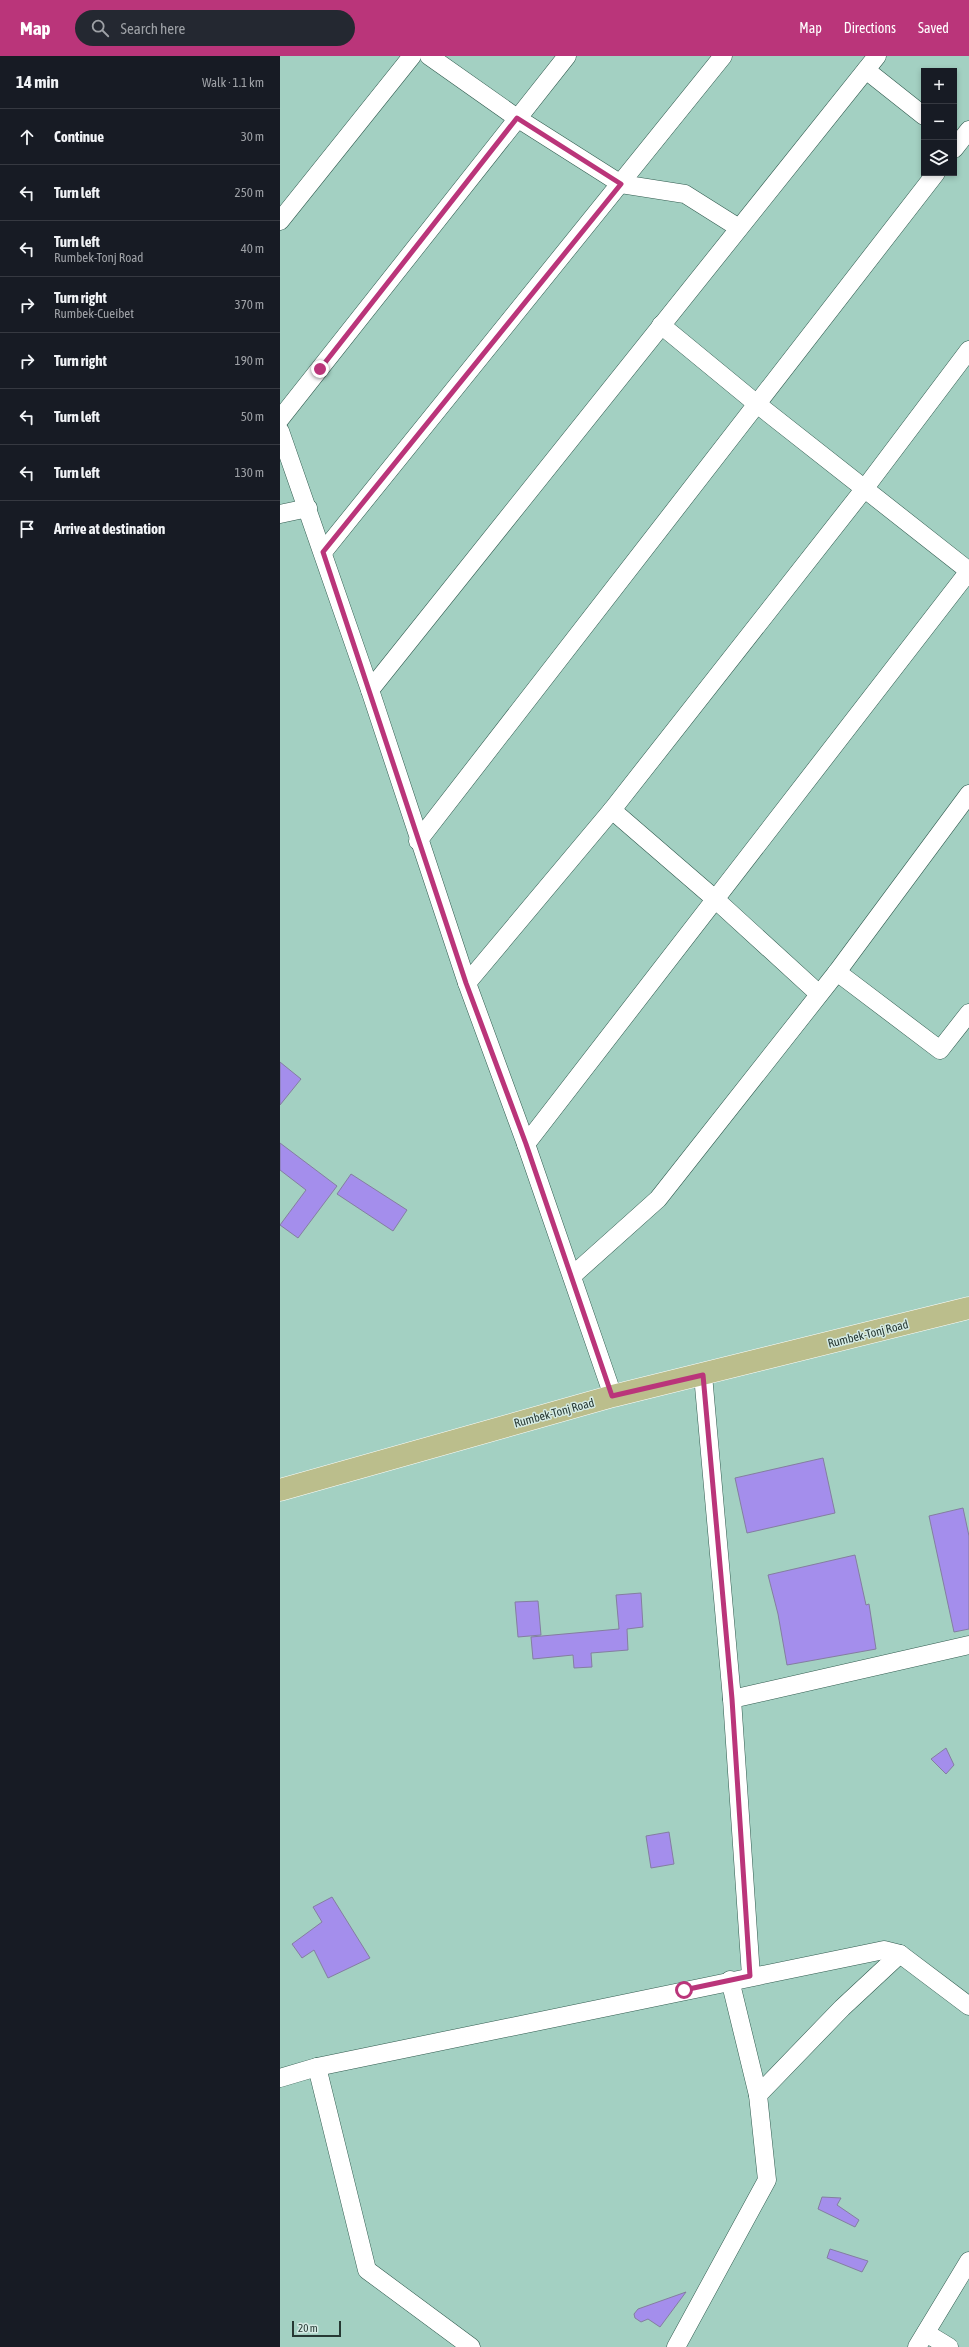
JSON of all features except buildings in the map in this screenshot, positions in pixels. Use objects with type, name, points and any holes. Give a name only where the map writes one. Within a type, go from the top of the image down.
[{"type":"main road","name":"Rumbek-Tonj Road","points":[[280,1490],[612,1396],[703,1375],[969,1308]]},
{"type":"street","points":[[280,221],[412,56]]},
{"type":"street","points":[[429,56],[517,118],[621,184],[685,194],[739,228]]},
{"type":"street","points":[[280,419],[567,56]]},
{"type":"street","points":[[323,552],[723,56]]},
{"type":"street","points":[[370,690],[871,63],[921,113]]},
{"type":"street","points":[[418,841],[934,176]]},
{"type":"street","points":[[526,1144],[969,571],[756,404],[662,326]]},
{"type":"street","points":[[466,983],[612,810],[865,488],[969,350]]},
{"type":"street","points":[[280,431],[370,690],[418,841],[466,983],[526,1144],[612,1396]]},
{"type":"street","points":[[280,514],[308,508]]},
{"type":"street","points":[[572,1276],[658,1199],[837,972],[969,794]]},
{"type":"street","points":[[612,810],[715,899],[819,994]]},
{"type":"street","points":[[837,972],[940,1050],[969,1013]]},
{"type":"street","points":[[703,1375],[732,1699],[750,1976]]},
{"type":"street","points":[[732,1699],[969,1645]]},
{"type":"street","points":[[280,2078],[317,2067],[730,1980],[884,1950],[900,1954],[969,2006]]},
{"type":"street","points":[[758,2095],[842,2008],[900,1954]]},
{"type":"street","points":[[676,2347],[767,2180],[758,2095],[730,1980]]},
{"type":"street","points":[[317,2067],[368,2270],[471,2347]]},
{"type":"street","points":[[949,2347],[921,2340],[969,2261]]},
{"type":"route","points":[[320,369],[517,118],[621,184],[323,552],[466,983],[526,1144],[612,1396],[703,1375],[732,1699],[750,1976],[684,1990]]}]
